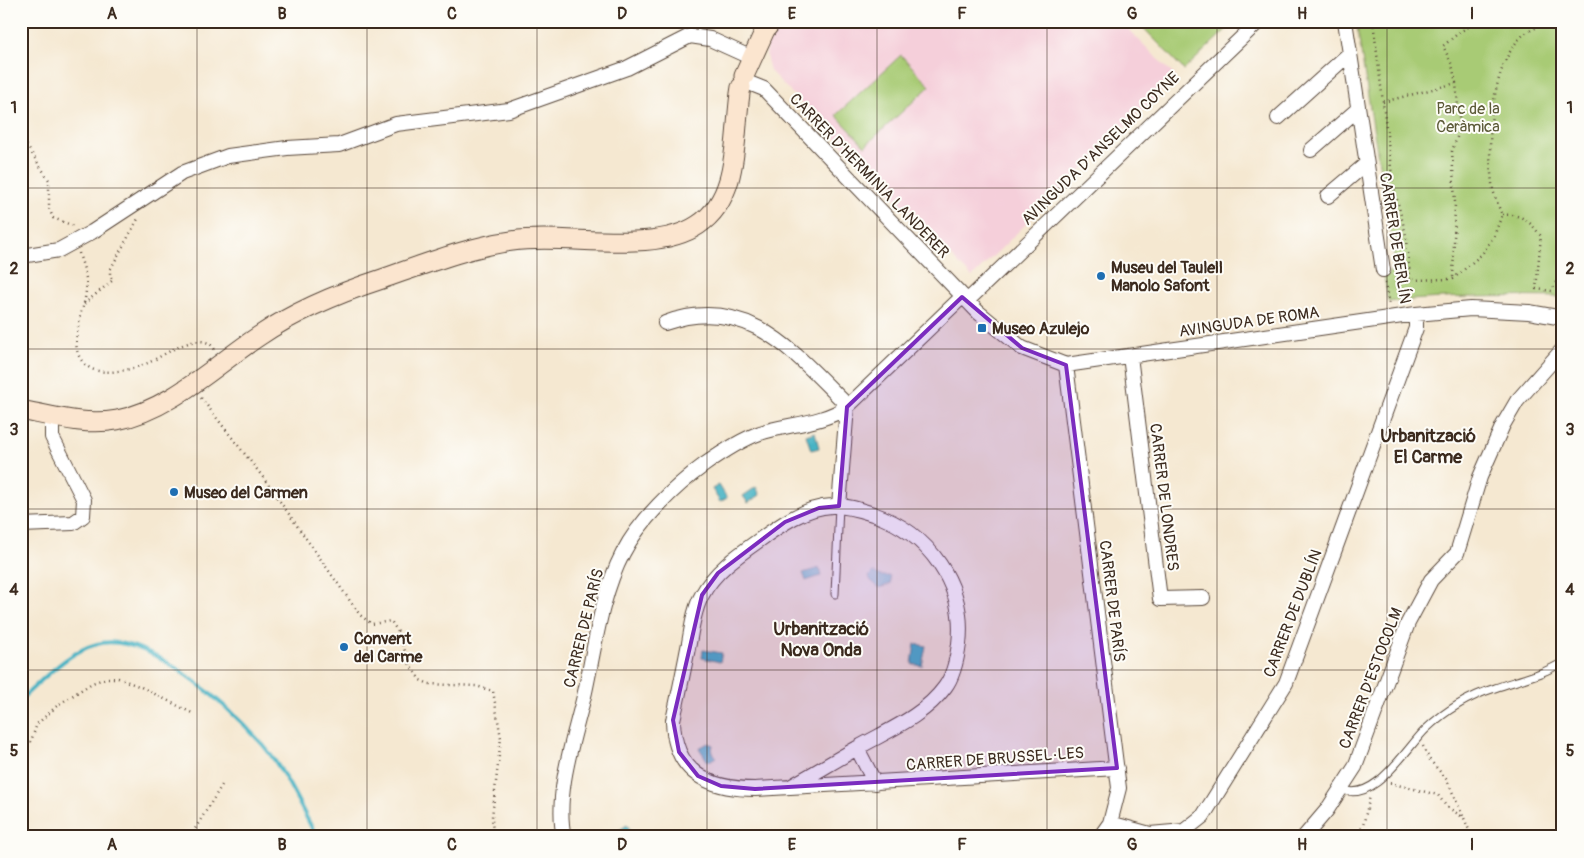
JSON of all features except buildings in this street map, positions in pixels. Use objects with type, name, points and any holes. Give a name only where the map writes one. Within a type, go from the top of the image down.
[{"type":"main road","points":[[21,410],[98,422],[117,420],[146,411],[191,384],[260,335],[329,297],[477,247],[514,240],[550,238],[630,241],[683,233],[698,225],[710,215],[721,199],[729,178],[745,82],[752,58],[772,21]]},
{"type":"street","name":"AVINGUDA D'ANSELMO COYNE","points":[[847,407],[1258,21]]},
{"type":"street","name":"CARRER DE BERLÍN","points":[[1345,21],[1383,270]]},
{"type":"street","points":[[21,256],[59,250],[92,232],[182,173],[228,156],[287,148],[339,145],[396,124],[509,110],[627,68],[690,36],[710,39],[752,58]]},
{"type":"street","points":[[1278,118],[1349,54]]},
{"type":"street","name":"CARRER D'HERMINIA LANDERER","points":[[745,82],[764,89],[964,299]]},
{"type":"street","points":[[1311,150],[1358,109]]},
{"type":"street","name":"CARRER DE BERLÍN","points":[[1328,196],[1366,164]]},
{"type":"street","name":"AVINGUDA DE ROMA","points":[[964,299],[1022,348],[1066,365],[1416,314],[1471,309],[1529,312],[1563,318]]},
{"type":"street","name":"CARRER DE DUBLÍN","points":[[1110,823],[1150,834],[1184,830],[1203,816],[1286,683],[1416,328],[1416,314]]},
{"type":"street","points":[[665,323],[686,318],[712,316],[735,319],[756,326],[789,347],[847,407],[839,506]]},
{"type":"street","name":"CARRER D'ESTOCOLM","points":[[1304,837],[1327,810],[1360,755],[1401,640],[1414,610],[1435,574],[1457,553],[1480,477],[1503,424],[1517,401],[1563,349]]},
{"type":"street","name":"CARRER DE LONDRES","points":[[1130,356],[1160,599],[1203,598]]},
{"type":"street","name":"CARRER DE PARÍS","points":[[1066,365],[1119,788],[1110,823],[1100,837]]},
{"type":"street","name":"CARRER DE PARÍS","points":[[564,837],[562,814],[565,780],[596,638],[614,572],[631,539],[647,519],[682,483],[724,452],[760,433],[830,416],[847,407]]},
{"type":"street","points":[[21,525],[73,523],[83,516],[84,500],[52,437],[52,416]]},
{"type":"street","name":"CARRER DE BRUSSEL·LES","points":[[790,787],[910,719],[942,690],[956,663],[960,624],[952,586],[938,562],[926,546],[913,535],[880,517],[839,506],[811,510],[785,522],[718,573],[708,585],[700,600],[693,623],[673,720],[679,752],[689,768],[703,779],[721,786],[737,789],[790,787],[876,783],[1117,768]]},
{"type":"street","points":[[857,748],[876,783]]},
{"type":"lane","points":[[835,594],[839,506]]},
{"type":"lane","points":[[1341,789],[1353,793],[1369,787],[1383,777],[1404,756],[1425,730],[1442,716],[1475,696],[1550,670],[1563,662]]},
{"type":"path","points":[[1373,21],[1393,184],[1407,239],[1410,280],[1453,279],[1482,254],[1494,236],[1502,216],[1492,184],[1490,136],[1498,84],[1507,58],[1523,36],[1549,21]]},
{"type":"path","points":[[1473,21],[1478,22]]},
{"type":"path","points":[[1453,279],[1455,202],[1452,151],[1460,129],[1456,84],[1452,65],[1443,46],[1461,31],[1478,22]]},
{"type":"path","points":[[1383,102],[1456,84]]},
{"type":"path","points":[[1563,118],[1563,131]]},
{"type":"path","points":[[21,137],[49,180],[49,208],[53,218],[92,232]]},
{"type":"path","points":[[83,305],[113,280],[110,276],[110,270],[138,221],[138,202]]},
{"type":"path","points":[[1502,216],[1510,215],[1527,219],[1542,236],[1536,290],[1552,291],[1563,266]]},
{"type":"path","points":[[75,241],[87,282],[76,340],[77,352],[87,366],[95,370],[105,371],[137,366],[150,362],[177,346],[203,341],[213,346],[222,362]]},
{"type":"path","name":"CARRER DE BERLÍN","points":[[1383,270],[1390,318]]},
{"type":"path","points":[[191,384],[262,476],[360,615],[372,624],[391,621],[398,632],[410,665],[420,680],[429,684],[476,686],[493,691],[501,738],[492,817],[493,837]]},
{"type":"path","points":[[21,754],[31,741],[37,724],[58,705],[92,683],[106,678],[118,678],[164,697],[194,714]]},
{"type":"path","points":[[1425,730],[1423,749],[1447,780],[1472,837]]},
{"type":"path","points":[[1383,777],[1395,785],[1411,786],[1419,791],[1438,795],[1446,806],[1464,818]]},
{"type":"path","points":[[190,837],[222,785]]},
{"type":"path","points":[[1356,837],[1363,826],[1370,802],[1369,787]]},
{"type":"highlighted area","points":[[962,297],[1022,348],[1066,365],[1117,768],[755,789],[721,786],[698,776],[679,752],[673,720],[702,595],[718,573],[756,543],[785,522],[819,508],[839,506],[847,407]]},
{"type":"shaded area","points":[[788,21],[1120,21],[1176,77],[972,277],[770,71],[766,47],[771,37]]},
{"type":"green space","points":[[1137,21],[1235,21],[1184,70]]},
{"type":"green space","name":"Parc de la Ceràmica","points":[[1356,21],[1563,21],[1563,297],[1475,297],[1388,302],[1384,275],[1396,269]]},
{"type":"green space","points":[[901,55],[930,86],[865,146],[836,115]]},
{"type":"water","points":[[815,432],[819,448],[811,450],[806,435]]},
{"type":"water","points":[[719,485],[727,498],[720,502],[712,489]]},
{"type":"water","points":[[756,487],[760,495],[748,503],[743,496]]},
{"type":"water","points":[[819,568],[821,576],[806,581],[803,573]]},
{"type":"water","points":[[873,572],[881,576],[890,576],[891,584],[879,588],[870,580],[869,576]]},
{"type":"water","points":[[915,644],[926,646],[922,666],[912,664]]},
{"type":"water","points":[[703,650],[722,653],[720,662],[702,658]]},
{"type":"water","points":[[708,743],[713,745],[712,750],[716,757],[708,762],[699,748]]},
{"type":"water","points":[[627,825],[631,831],[623,837],[618,837],[615,833]]},
{"type":"waterway","points":[[21,699],[56,667],[86,648],[97,644],[118,643],[140,649],[188,676],[231,712],[249,730],[278,766],[317,837]]},
{"type":"place","name":"Museu del Taulell Manolo Safont","points":[[1101,276]]},
{"type":"place","name":"Museo Azulejo","points":[[982,328]]},
{"type":"place","name":"Museo del Carmen","points":[[174,492]]},
{"type":"place","name":"Convent del Carme","points":[[344,647]]},
{"type":"district","name":"Urbanització El Carme","points":[[1428,446]]},
{"type":"district","name":"Urbanització Nova Onda","points":[[821,639]]}]
